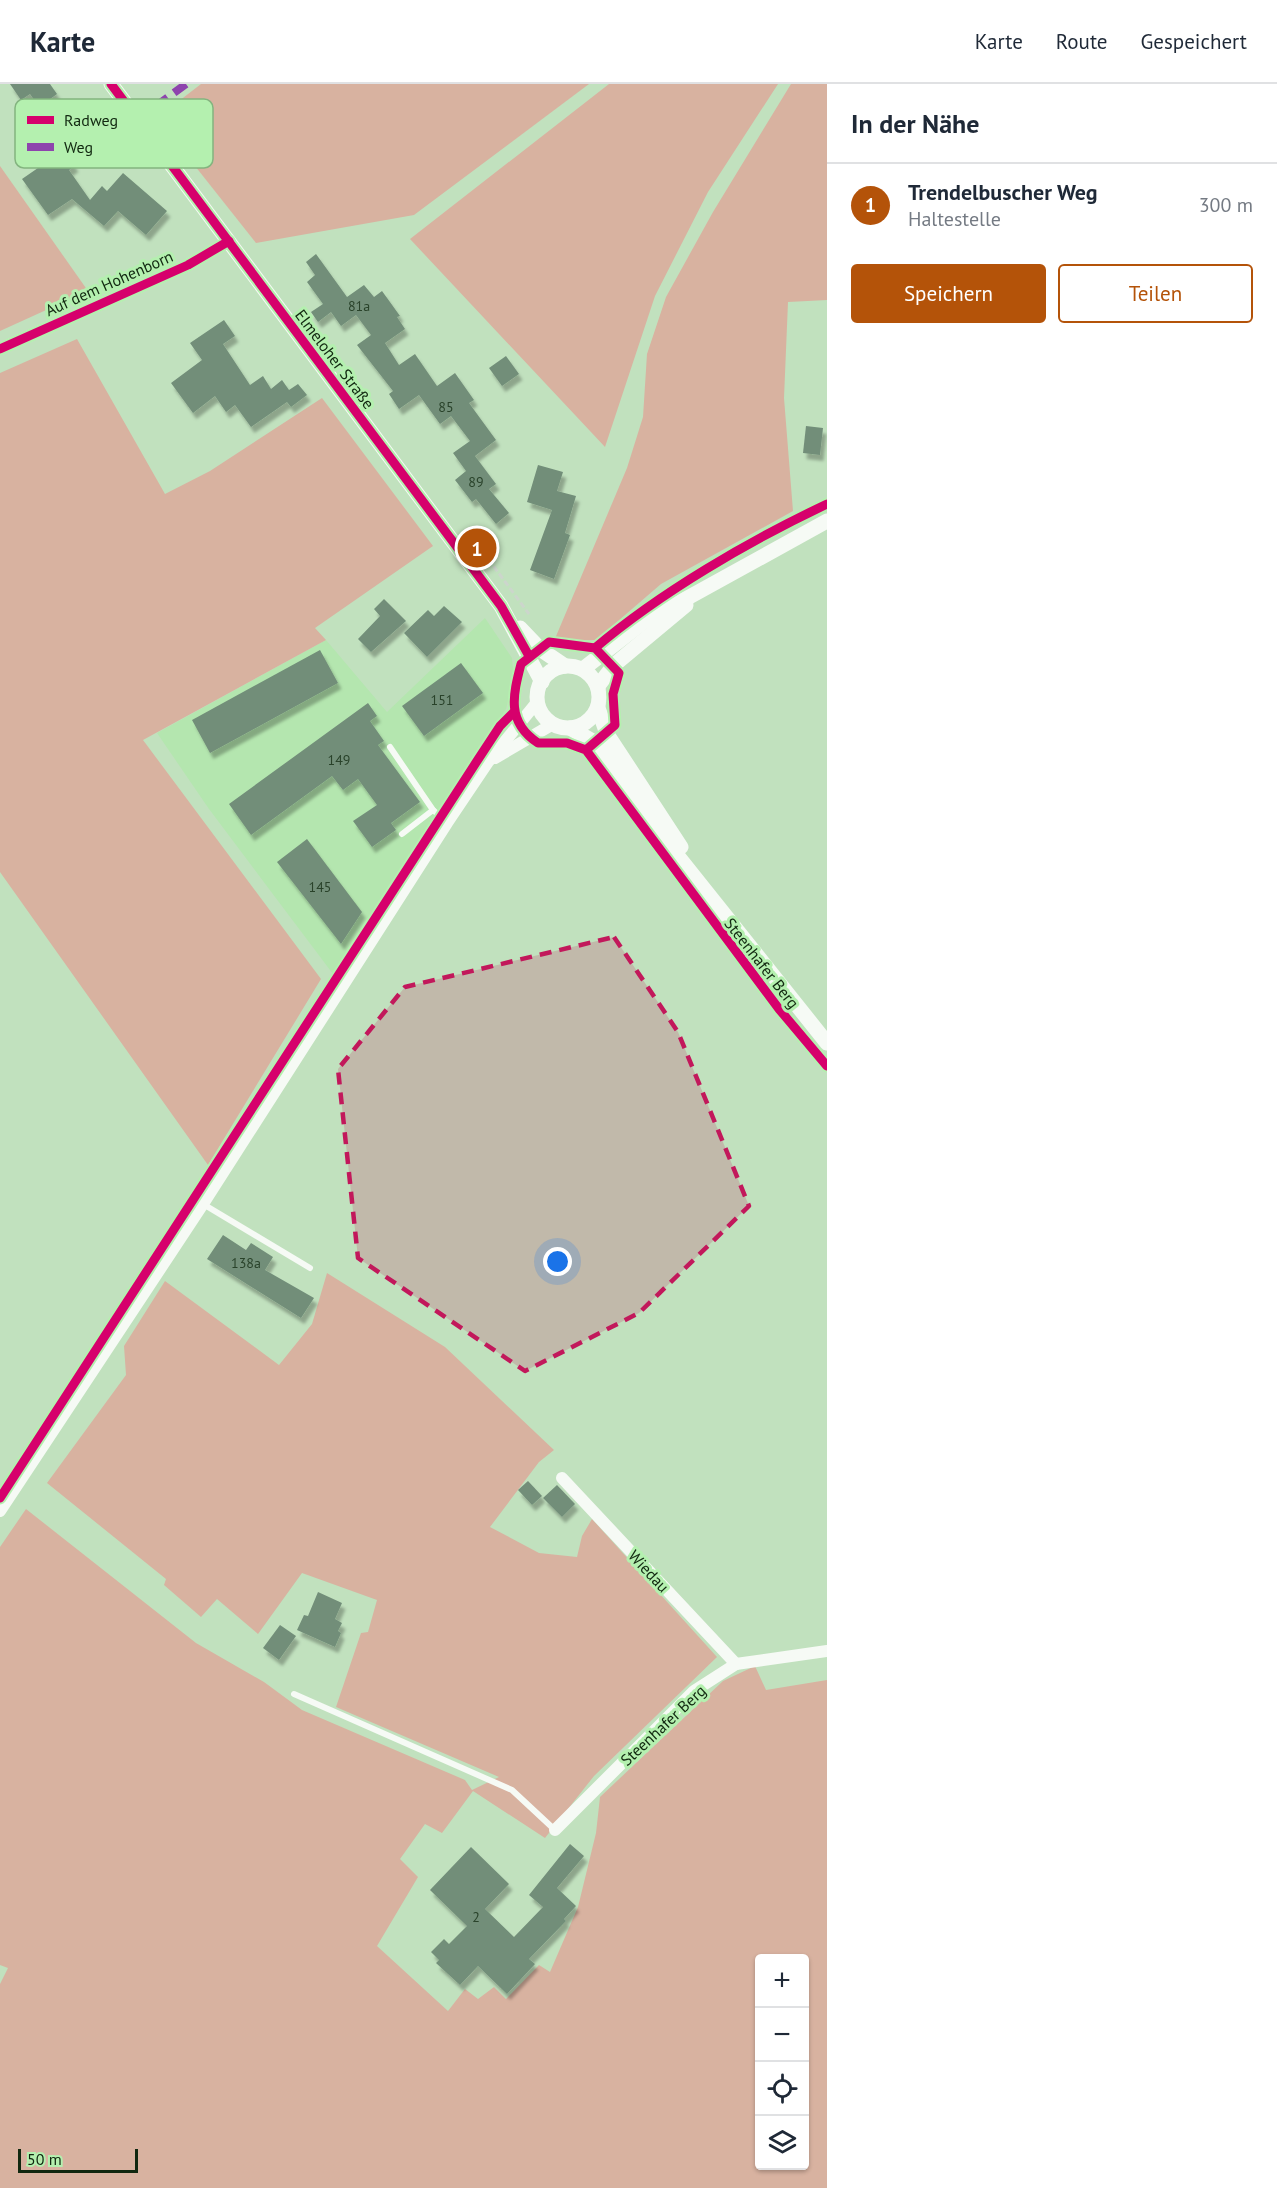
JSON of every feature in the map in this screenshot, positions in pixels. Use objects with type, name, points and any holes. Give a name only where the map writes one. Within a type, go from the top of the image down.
[{"type":"street","name":"Elmeloher Straße","points":[[111,84],[122,99]]},
{"type":"street","name":"Elmeloher Straße","points":[[174,168],[504,610],[540,649],[565,666]]},
{"type":"street","name":"Auf dem Hohenborn","points":[[0,349],[188,265],[229,241]]},
{"type":"street","points":[[583,669],[642,623],[827,521]]},
{"type":"street","points":[[598,686],[614,665],[699,593]]},
{"type":"street","name":"Elmeloher Straße","points":[[504,610],[542,682]]},
{"type":"street","points":[[565,666],[583,669],[598,686],[600,697],[597,708],[590,719],[570,728],[553,724],[544,716],[537,691],[542,682],[555,669],[565,666]]},
{"type":"street","points":[[0,1511],[203,1204],[447,823],[489,762],[538,701]]},
{"type":"street","name":"Steenhafer Berg","points":[[597,708],[607,734],[664,819],[700,881]]},
{"type":"street","points":[[489,762],[553,724]]},
{"type":"street","name":"Steenhafer Berg","points":[[570,728],[596,743],[653,825],[827,1043]]},
{"type":"street","name":"Wiedau","points":[[562,1478],[736,1664]]},
{"type":"street","name":"Steenhafer Berg","points":[[555,1830],[694,1691],[736,1664],[827,1651]]},
{"type":"lane","points":[[390,747],[433,810],[447,823]]},
{"type":"lane","points":[[402,834],[433,810]]},
{"type":"lane","points":[[203,1204],[310,1268]]},
{"type":"lane","points":[[294,1694],[512,1790],[555,1830]]},
{"type":"path","points":[[483,552],[529,615]]},
{"type":"highlighted area","points":[[614,937],[678,1032],[749,1206],[639,1313],[525,1371],[358,1258],[338,1069],[405,987]]},
{"type":"shaded area","points":[[201,84],[589,84],[414,215],[256,243],[197,168],[213,168],[213,99],[182,99]]},
{"type":"shaded area","points":[[609,84],[778,84],[708,192],[655,296],[605,447],[410,239]]},
{"type":"shaded area","points":[[791,84],[827,84],[827,300],[788,302],[784,398],[793,511],[661,584],[596,640],[554,641],[627,468],[643,417],[647,354],[666,297],[713,212]]},
{"type":"shaded area","points":[[0,166],[88,291],[0,331]]},
{"type":"shaded area","points":[[77,339],[165,494],[210,471],[322,398],[433,546],[315,628],[326,640],[143,740],[321,979],[208,1165],[0,872],[0,373]]},
{"type":"shaded area","points":[[485,618],[512,658],[514,678],[506,709],[333,974],[209,809],[157,733],[326,640],[387,712]]},
{"type":"shaded area","points":[[327,1273],[445,1347],[554,1450],[539,1462],[490,1527],[539,1553],[577,1557],[582,1536],[592,1519],[717,1657],[594,1776],[545,1838],[473,1791],[442,1833],[425,1824],[400,1859],[418,1877],[377,1946],[448,2011],[465,1989],[478,1999],[494,1987],[506,1999],[539,1965],[550,1972],[578,1907],[596,1833],[600,1797],[723,1681],[755,1666],[766,1690],[827,1680],[827,2188],[0,2188],[0,1984],[8,1968],[0,1965],[0,1547],[26,1509],[196,1643],[264,1682],[302,1710],[465,1780],[472,1790],[499,1777],[336,1707],[361,1633],[368,1632],[377,1600],[302,1573],[258,1634],[217,1599],[201,1617],[164,1585],[166,1579],[47,1483],[126,1375],[124,1346],[165,1281],[279,1365],[312,1324]]},
{"type":"building","points":[[10,84],[50,84],[57,94],[50,99],[33,99],[30,94],[20,99]]},
{"type":"building","points":[[38,168],[72,168],[69,170],[90,200],[102,186],[107,191],[123,173],[167,211],[146,235],[118,211],[104,226],[72,199],[48,215],[22,179]]},
{"type":"building","points":[[316,254],[347,297],[364,285],[374,297],[382,291],[400,316],[397,317],[405,329],[385,343],[399,365],[415,354],[437,386],[455,373],[474,400],[469,403],[496,440],[475,456],[496,484],[489,489],[509,513],[496,524],[476,499],[472,502],[455,480],[466,471],[453,453],[470,441],[451,416],[440,424],[419,395],[399,409],[389,394],[393,391],[357,345],[371,335],[356,315],[341,326],[331,312],[318,322],[311,312],[323,304],[307,282],[315,275],[306,262]]},
{"type":"building","points":[[224,320],[235,336],[223,344],[250,385],[263,376],[271,389],[282,380],[289,390],[298,384],[307,395],[291,407],[287,402],[251,427],[235,405],[226,412],[215,396],[193,413],[171,383],[202,360],[190,343]]},
{"type":"building","points":[[506,356],[519,374],[502,386],[489,368]]},
{"type":"building","points":[[806,426],[823,428],[820,455],[803,453]]},
{"type":"building","points":[[538,465],[563,472],[557,491],[576,496],[565,533],[570,535],[554,579],[530,570],[552,510],[527,502]]},
{"type":"building","points":[[384,599],[406,621],[371,652],[358,639],[380,616],[374,609]]},
{"type":"building","points":[[444,606],[462,622],[427,657],[404,633],[428,610],[434,616]]},
{"type":"building","points":[[320,650],[338,683],[210,753],[192,720]]},
{"type":"building","points":[[461,663],[483,693],[424,736],[402,706]]},
{"type":"building","points":[[368,703],[377,716],[370,721],[384,741],[378,745],[420,802],[391,823],[396,830],[372,847],[353,821],[377,805],[358,779],[343,790],[332,776],[251,835],[229,804]]},
{"type":"building","points":[[307,839],[362,912],[341,944],[277,862]]},
{"type":"building","points":[[223,1235],[246,1250],[251,1243],[273,1257],[265,1270],[314,1298],[301,1318],[207,1259]]},
{"type":"building","points":[[528,1481],[542,1496],[532,1505],[518,1490]]},
{"type":"building","points":[[557,1485],[575,1504],[562,1517],[543,1498]]},
{"type":"building","points":[[318,1592],[342,1603],[335,1619],[342,1623],[338,1631],[341,1633],[335,1647],[297,1630],[304,1615],[308,1616]]},
{"type":"building","points":[[280,1625],[296,1636],[279,1660],[263,1648]]},
{"type":"building","points":[[570,1844],[584,1856],[557,1888],[576,1906],[564,1919],[566,1921],[529,1959],[535,1964],[507,1994],[478,1966],[460,1985],[436,1963],[439,1960],[431,1952],[444,1939],[449,1944],[467,1926],[430,1890],[471,1847],[509,1884],[485,1909],[514,1937],[543,1907],[529,1895]]},
{"type":"marked path","points":[[166,99],[186,84]]},
{"type":"cycle path","points":[[111,84],[122,99]]},
{"type":"cycle path","points":[[174,168],[501,606],[529,656]]},
{"type":"cycle path","points":[[0,349],[188,265],[229,241]]},
{"type":"cycle path","points":[[595,648],[648,607],[707,569],[767,534],[827,504]]},
{"type":"cycle path","points":[[586,750],[615,725],[613,694],[619,673],[595,648],[549,642],[521,664],[514,697],[516,717],[521,726],[538,743],[567,743],[586,750],[779,1009],[827,1066]]},
{"type":"cycle path","points":[[0,1498],[477,761],[500,726],[513,713]]},
{"type":"place","name":"Trendelbuscher Weg","points":[[477,548]]}]
